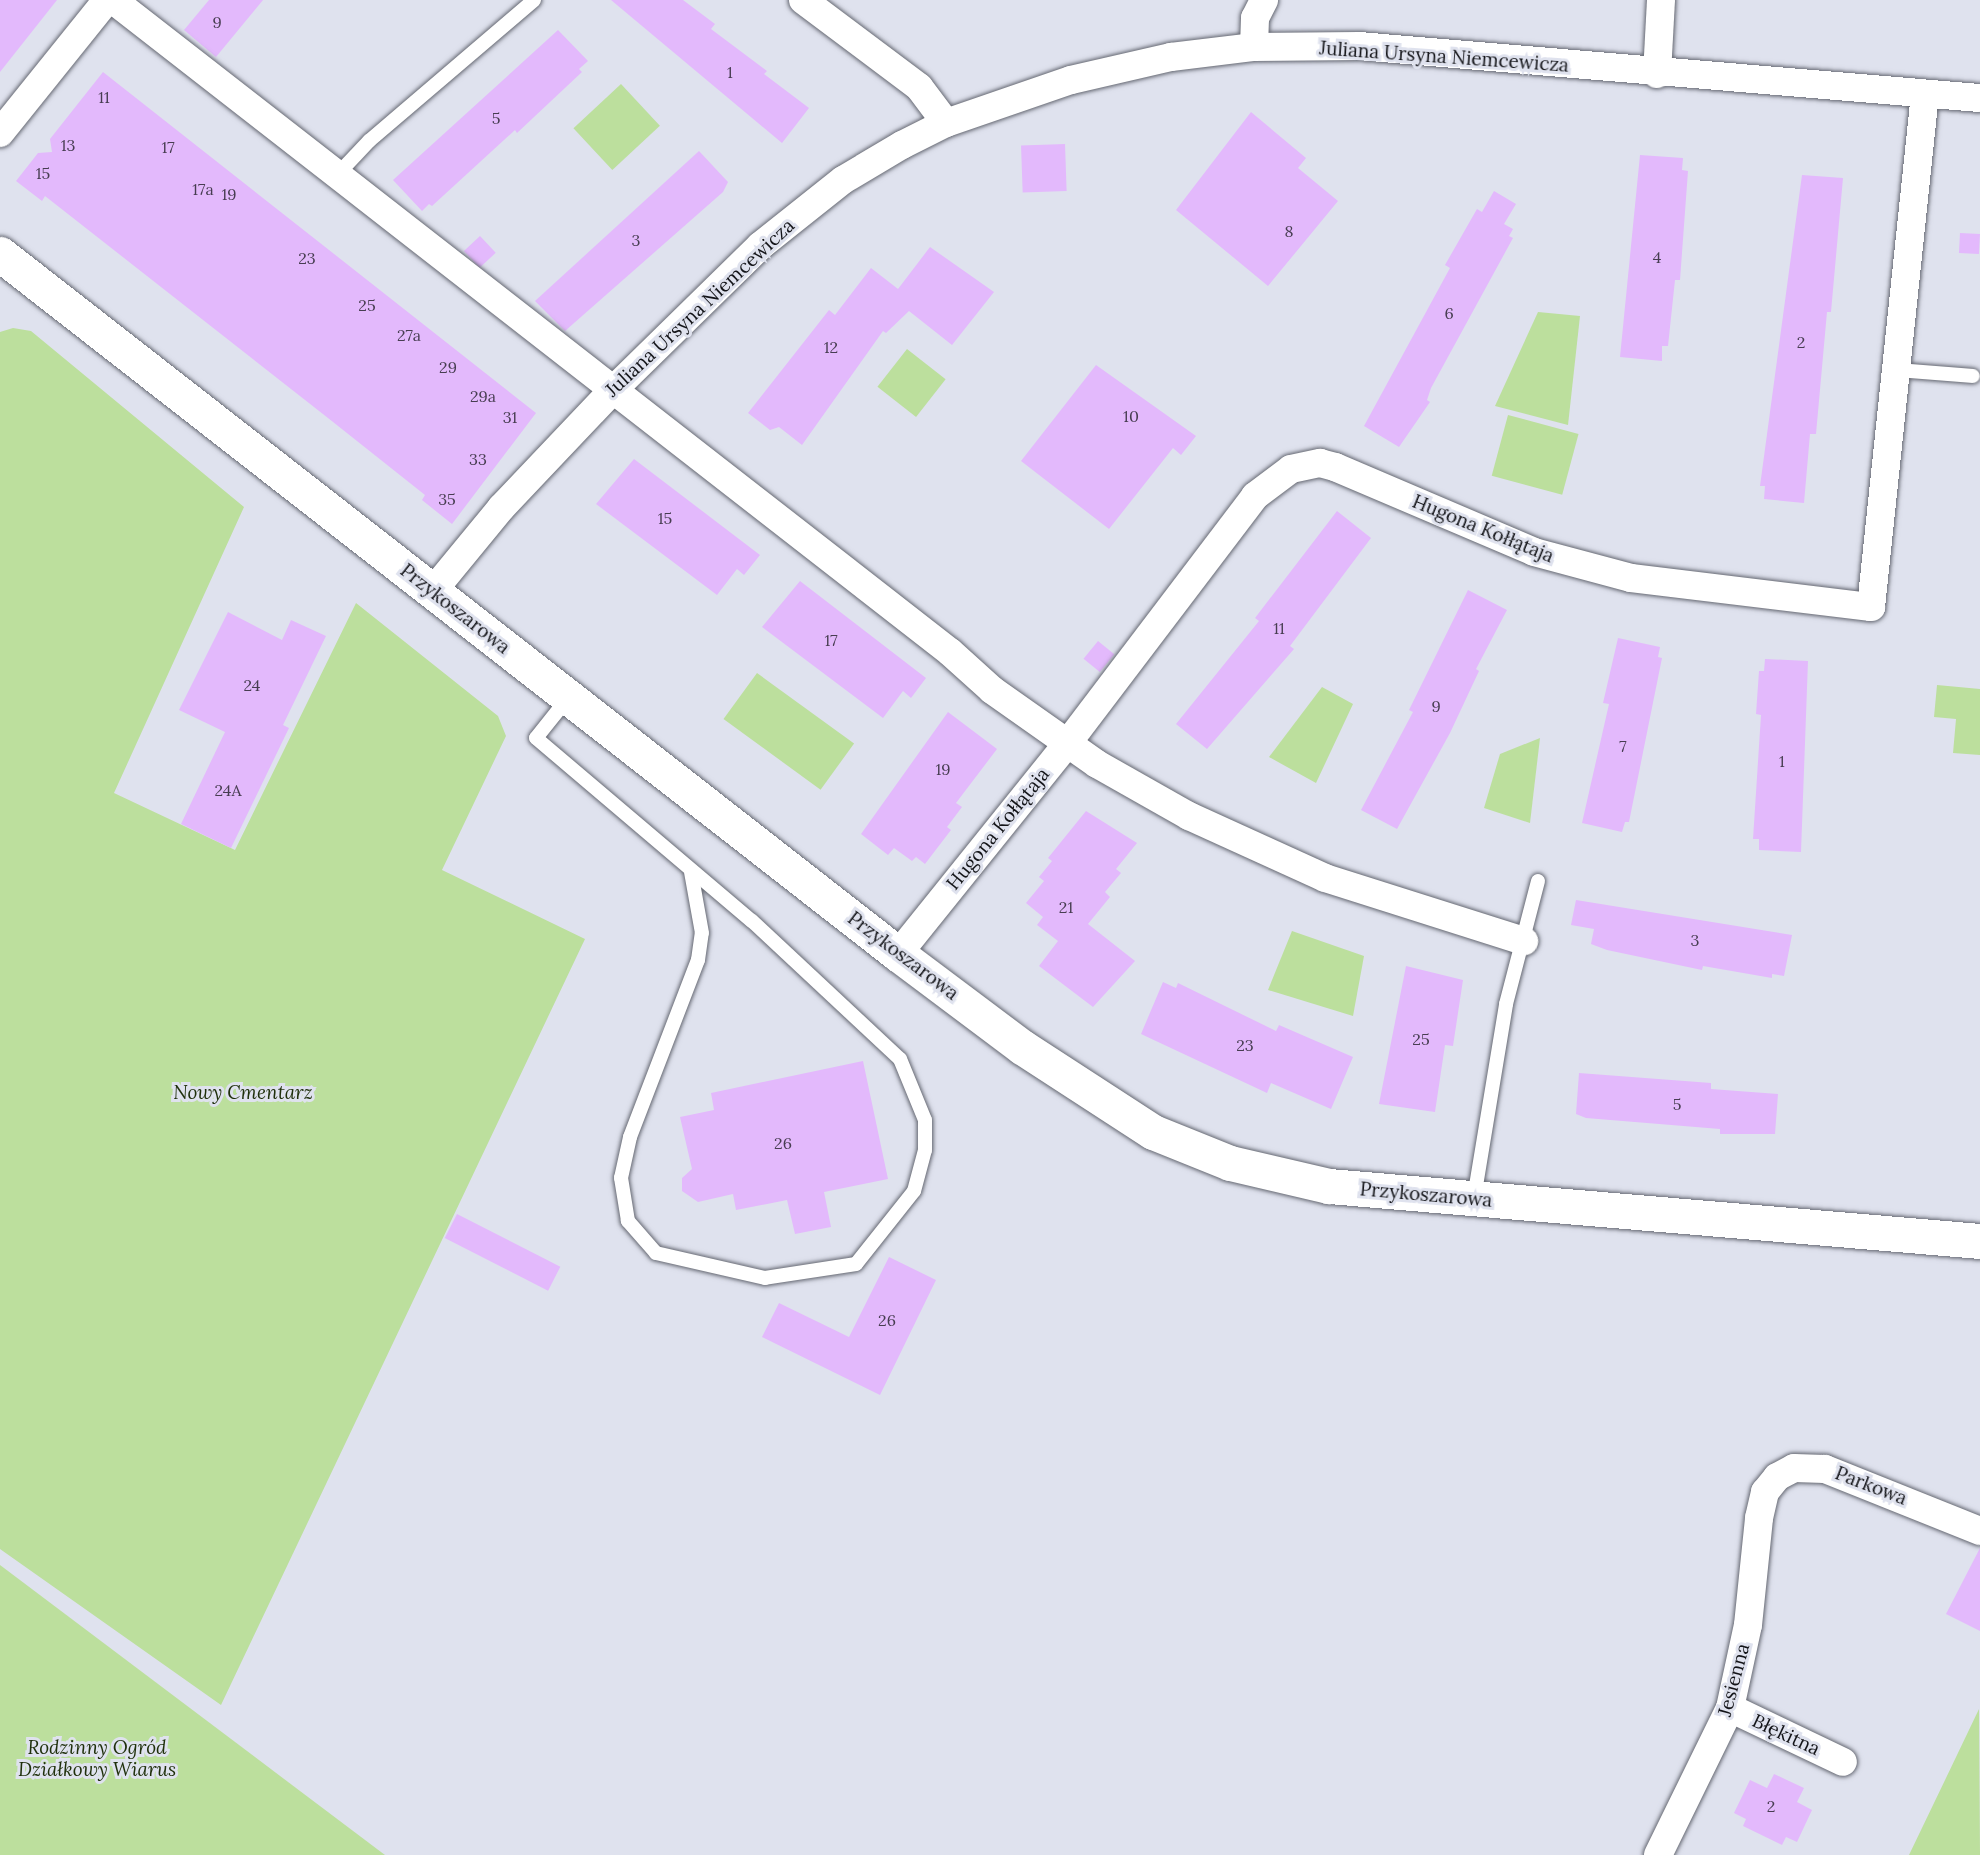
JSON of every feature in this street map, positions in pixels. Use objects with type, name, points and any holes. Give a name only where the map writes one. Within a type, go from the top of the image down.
[{"type":"street","points":[[0,133],[107,0]]},
{"type":"street","points":[[113,0],[611,392],[1067,744],[1136,789],[1255,848],[1395,902],[1524,941]]},
{"type":"street","points":[[803,0],[919,88],[946,123]]},
{"type":"street","points":[[1254,47],[1255,18],[1264,0]]},
{"type":"street","points":[[1657,74],[1661,0]]},
{"type":"street","name":"Juliana Ursyna Niemcewicza","points":[[432,592],[501,508],[611,392],[760,246],[843,180],[946,123],[1071,80],[1171,57],[1254,47],[1359,46],[1657,74],[1980,98]]},
{"type":"street","name":"Hugona Kołłątaja","points":[[898,954],[1067,744],[1255,496],[1279,475],[1310,464],[1358,475],[1454,520],[1569,563],[1696,589],[1871,607],[1925,93]]},
{"type":"street","name":"Przykoszarowa","points":[[0,254],[898,954],[1083,1089],[1153,1132],[1191,1149],[1296,1180],[1474,1199],[1980,1241]]},
{"type":"street","name":"Parkowa","points":[[1765,1492],[1777,1477],[1794,1468],[1825,1469],[1980,1531]]},
{"type":"street","name":"Jesienna","points":[[1658,1855],[1730,1708],[1748,1625],[1765,1492]]},
{"type":"street","name":"Błękitna","points":[[1730,1708],[1843,1762]]},
{"type":"lane","points":[[336,176],[369,141],[534,0]]},
{"type":"lane","points":[[1898,370],[1973,376]]},
{"type":"lane","points":[[568,697],[536,738],[835,994],[889,1045],[909,1077],[925,1120],[925,1150],[914,1191],[856,1264],[765,1278],[656,1253],[628,1221],[621,1178],[630,1138],[698,960],[702,933],[691,872]]},
{"type":"lane","points":[[1474,1199],[1494,1064],[1538,881]]},
{"type":"green space","points":[[621,84],[660,126],[612,170],[573,128]]},
{"type":"green space","points":[[1538,312],[1580,316],[1568,425],[1495,406]]},
{"type":"green space","name":"Nowy Cmentarz","points":[[13,328],[31,331],[244,507],[114,793],[235,850],[356,603],[498,716],[506,736],[442,870],[585,939],[221,1705],[0,1549],[0,332]]},
{"type":"green space","points":[[907,349],[946,379],[916,417],[877,387]]},
{"type":"green space","points":[[1508,415],[1579,434],[1562,495],[1492,476]]},
{"type":"green space","points":[[757,673],[854,744],[821,790],[723,719]]},
{"type":"green space","points":[[1937,685],[1980,689],[1980,755],[1953,753],[1956,719],[1934,717]]},
{"type":"green space","points":[[1322,687],[1353,704],[1316,783],[1269,757]]},
{"type":"green space","points":[[1540,738],[1530,823],[1484,808],[1500,754]]},
{"type":"green space","points":[[1292,931],[1364,956],[1353,1016],[1268,990]]},
{"type":"green space","name":"Rodzinny Ogród Działkowy Wiarus","points":[[0,1565],[385,1855],[0,1855]]},
{"type":"green space","points":[[1979,1709],[1980,1855],[1909,1855],[1946,1778]]},
{"type":"building","points":[[0,0],[57,0],[0,72]]},
{"type":"building","points":[[209,0],[263,0],[216,57],[184,30]]},
{"type":"building","points":[[611,0],[683,0],[715,24],[711,29],[767,71],[764,74],[809,108],[782,143]]},
{"type":"building","points":[[558,30],[588,61],[579,69],[582,72],[517,133],[515,130],[432,206],[429,204],[422,211],[393,180]]},
{"type":"building","points":[[103,72],[536,413],[452,524],[422,500],[425,495],[328,418],[45,196],[42,201],[16,181],[38,153],[52,152],[50,139]]},
{"type":"building","points":[[1251,112],[1306,158],[1298,168],[1338,201],[1268,286],[1176,210]]},
{"type":"building","points":[[1065,144],[1067,191],[1023,193],[1021,146]]},
{"type":"building","points":[[699,151],[728,182],[723,192],[565,331],[535,301]]},
{"type":"building","points":[[1640,155],[1683,158],[1682,170],[1688,171],[1680,280],[1675,280],[1668,346],[1662,346],[1662,361],[1620,357]]},
{"type":"building","points":[[1802,175],[1843,178],[1831,312],[1827,312],[1816,434],[1810,434],[1804,503],[1764,499],[1765,486],[1760,486]]},
{"type":"building","points":[[1494,191],[1516,204],[1504,224],[1513,229],[1509,236],[1513,238],[1431,388],[1427,400],[1430,402],[1399,447],[1364,426],[1450,268],[1445,265],[1477,209],[1482,212]]},
{"type":"building","points":[[1960,233],[1980,234],[1979,254],[1959,253]]},
{"type":"building","points":[[480,236],[496,253],[480,268],[464,251]]},
{"type":"building","points":[[930,247],[994,292],[952,345],[909,311],[886,333],[883,331],[802,445],[779,427],[770,430],[748,413],[829,310],[835,315],[871,268],[898,289]]},
{"type":"building","points":[[1096,365],[1196,436],[1181,455],[1173,448],[1109,529],[1021,461]]},
{"type":"building","points":[[634,459],[760,555],[744,575],[737,569],[717,595],[596,504]]},
{"type":"building","points":[[1337,511],[1371,538],[1290,646],[1294,649],[1207,749],[1176,724],[1259,621],[1255,618]]},
{"type":"building","points":[[800,581],[926,678],[911,698],[903,691],[883,718],[762,627]]},
{"type":"building","points":[[1468,590],[1507,610],[1476,669],[1479,671],[1450,733],[1397,829],[1361,810],[1413,712],[1409,710]]},
{"type":"building","points":[[228,612],[282,640],[291,620],[326,636],[283,725],[289,728],[231,848],[181,824],[225,732],[179,710]]},
{"type":"building","points":[[1618,638],[1660,647],[1658,657],[1662,658],[1629,822],[1625,822],[1622,832],[1582,823],[1609,704],[1603,703]]},
{"type":"building","points":[[1098,641],[1114,654],[1100,672],[1084,659]]},
{"type":"building","points":[[1765,659],[1808,661],[1801,852],[1759,850],[1759,839],[1753,839],[1761,715],[1756,714],[1759,671],[1764,671]]},
{"type":"building","points":[[948,712],[997,749],[956,803],[962,807],[947,827],[951,830],[925,864],[916,857],[912,861],[894,848],[888,855],[861,834]]},
{"type":"building","points":[[1086,811],[1137,843],[1116,869],[1121,873],[1105,892],[1110,897],[1088,924],[1135,961],[1093,1007],[1039,966],[1058,941],[1037,925],[1043,917],[1026,903],[1044,881],[1039,877],[1052,861],[1048,858]]},
{"type":"building","points":[[1576,900],[1792,935],[1784,976],[1772,974],[1772,978],[1703,966],[1702,970],[1607,950],[1591,944],[1594,929],[1571,925]]},
{"type":"building","points":[[1406,966],[1463,980],[1453,1046],[1445,1045],[1435,1112],[1379,1104]]},
{"type":"building","points":[[1163,982],[1176,988],[1178,983],[1276,1031],[1279,1025],[1353,1057],[1331,1109],[1271,1083],[1267,1093],[1141,1034]]},
{"type":"building","points":[[863,1061],[888,1179],[824,1192],[831,1227],[795,1234],[787,1200],[736,1210],[733,1194],[698,1202],[682,1191],[682,1178],[692,1169],[680,1117],[714,1110],[711,1093]]},
{"type":"building","points":[[1579,1073],[1711,1083],[1711,1089],[1778,1094],[1775,1134],[1720,1134],[1720,1129],[1586,1118],[1576,1114]]},
{"type":"building","points":[[457,1214],[560,1267],[548,1291],[445,1238]]},
{"type":"building","points":[[889,1257],[936,1280],[880,1395],[762,1337],[779,1303],[849,1337]]},
{"type":"building","points":[[1980,1548],[1980,1631],[1946,1614]]},
{"type":"building","points":[[1774,1774],[1804,1788],[1797,1802],[1812,1810],[1797,1842],[1786,1837],[1782,1845],[1743,1826],[1746,1819],[1734,1813],[1750,1780],[1767,1788]]}]
